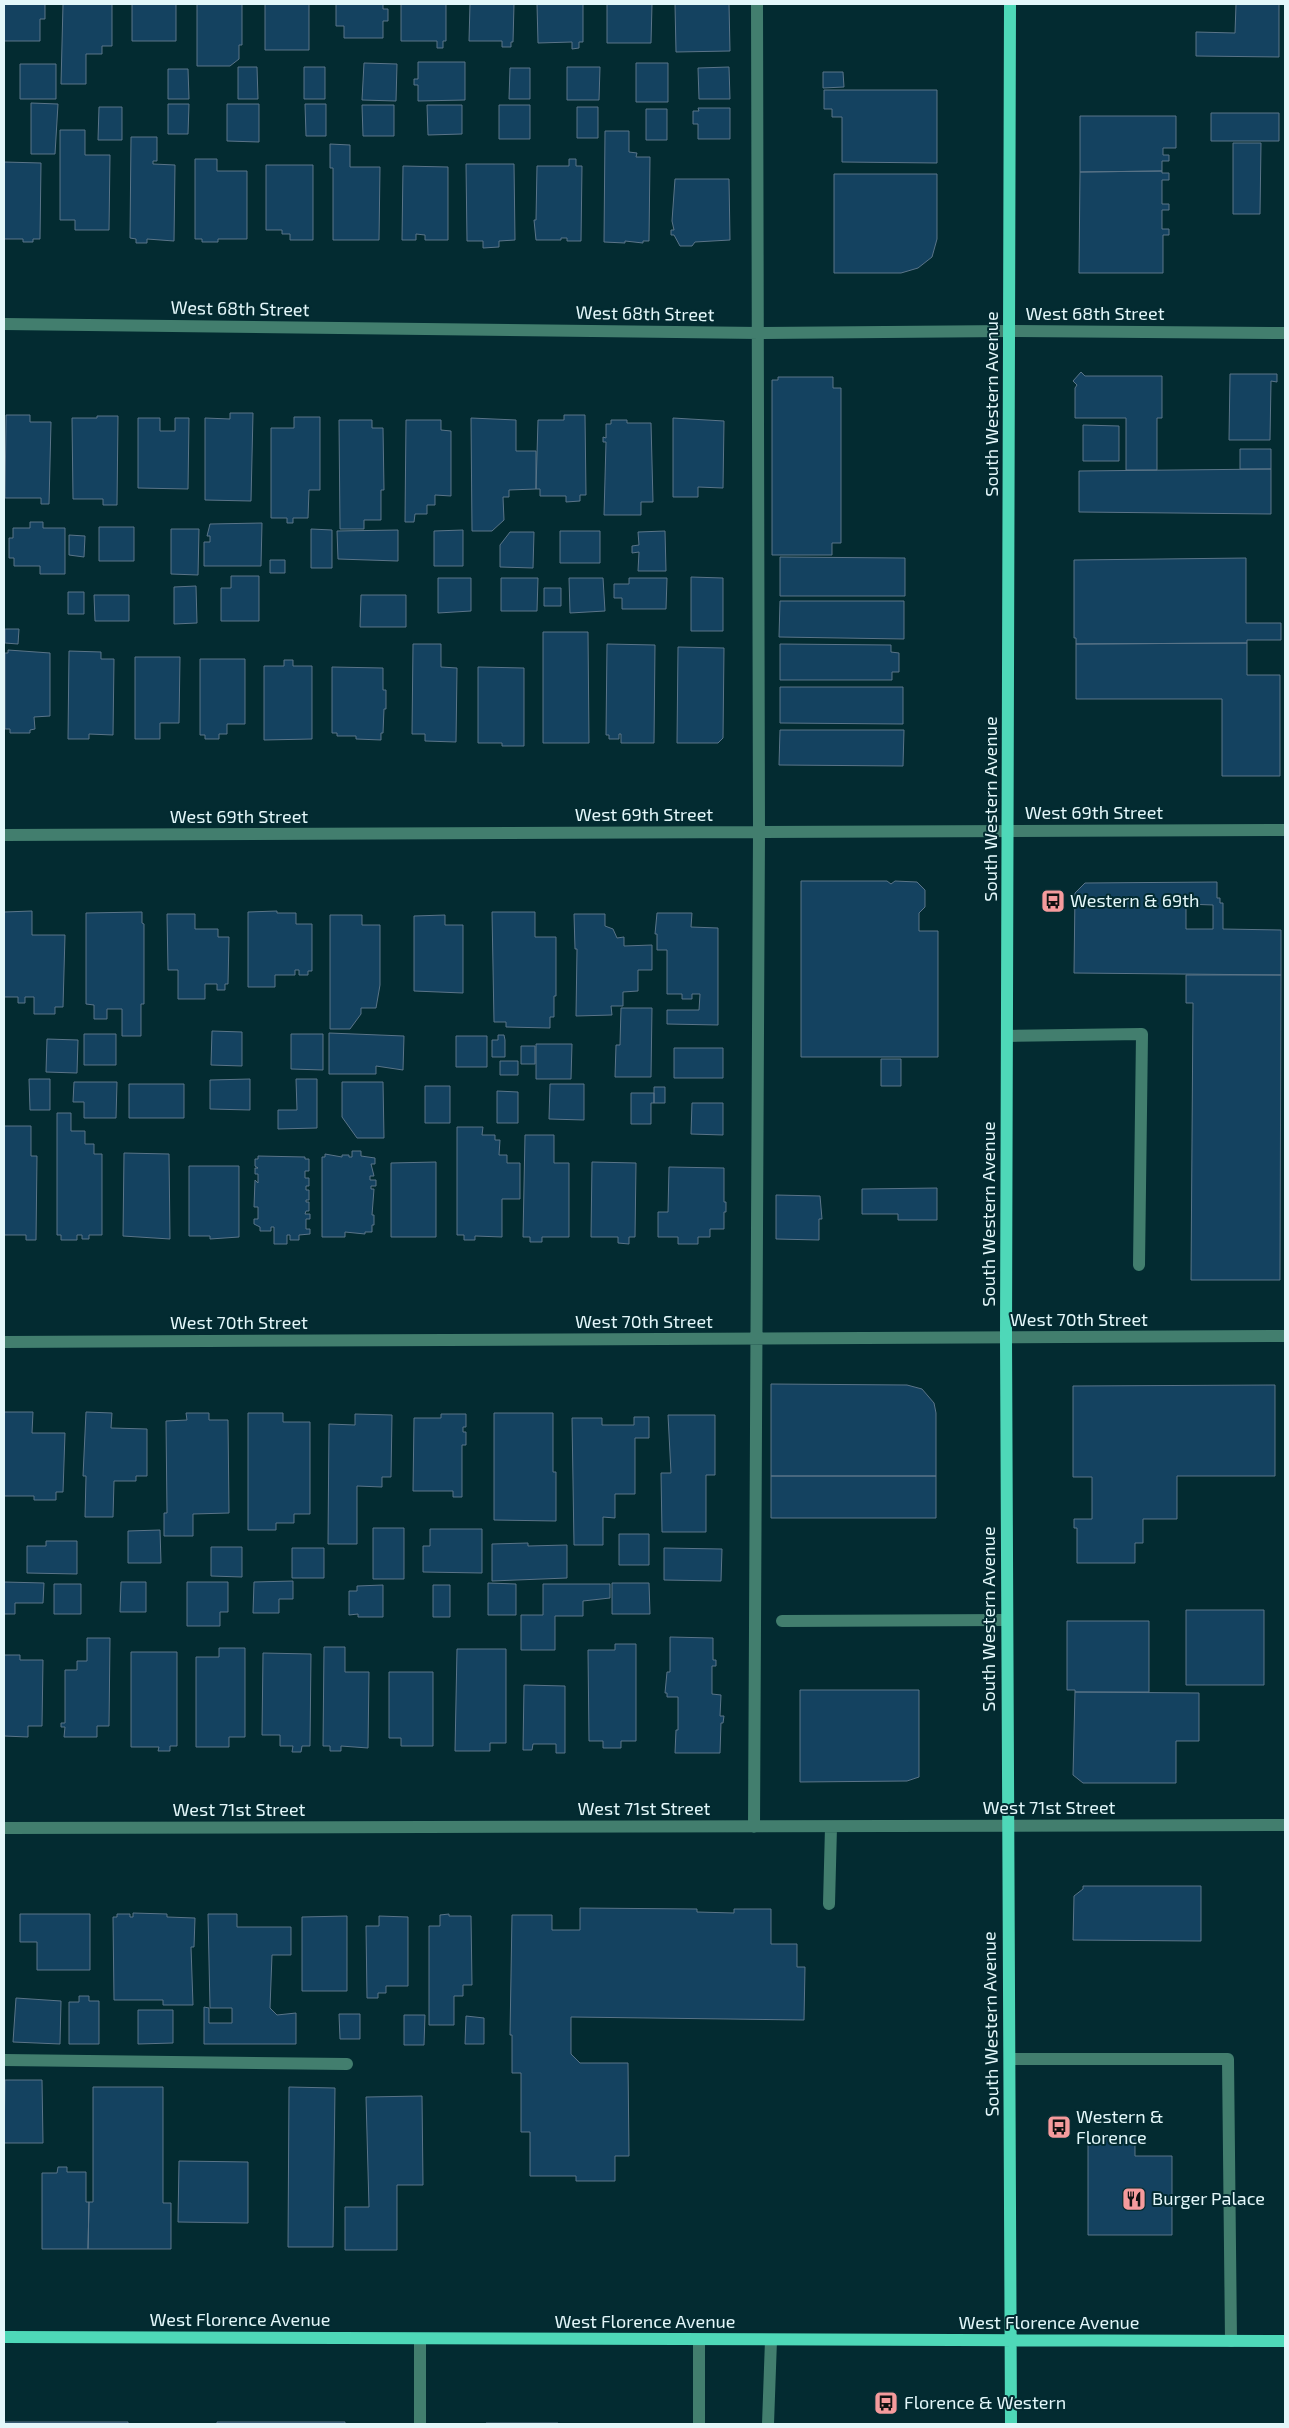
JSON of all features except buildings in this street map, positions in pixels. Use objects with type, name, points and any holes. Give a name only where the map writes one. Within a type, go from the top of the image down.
[{"type":"main road","name":"South Western Avenue","points":[[1010,4],[1006,1826],[1010,2059],[1011,2424]]},
{"type":"main road","name":"West Florence Avenue","points":[[4,2337],[1285,2341]]},
{"type":"street","points":[[754,1827],[759,832],[757,4]]},
{"type":"street","name":"West 68th Street","points":[[4,324],[759,333],[1009,331],[1285,333]]},
{"type":"street","name":"West 69th Street","points":[[4,835],[1285,830]]},
{"type":"street","points":[[1007,1036],[1142,1034],[1139,1265]]},
{"type":"street","name":"West 70th Street","points":[[4,1342],[1285,1336]]},
{"type":"street","points":[[782,1621],[1006,1620]]},
{"type":"street","name":"West 71st Street","points":[[4,1828],[1285,1825]]},
{"type":"street","points":[[829,1904],[831,1827]]},
{"type":"street","points":[[1010,2059],[1228,2059],[1231,2341]]},
{"type":"street","points":[[4,2060],[347,2064]]},
{"type":"street","points":[[420,2339],[420,2423]]},
{"type":"street","points":[[699,2424],[700,2340]]},
{"type":"street","points":[[768,2424],[770,2340]]},
{"type":"place","name":"Western & 69th","points":[[1053,901]]},
{"type":"place","name":"Western & Florence","points":[[1059,2127]]},
{"type":"place","name":"Burger Palace","points":[[1134,2199]]},
{"type":"place","name":"Florence & Western","points":[[886,2403]]}]
